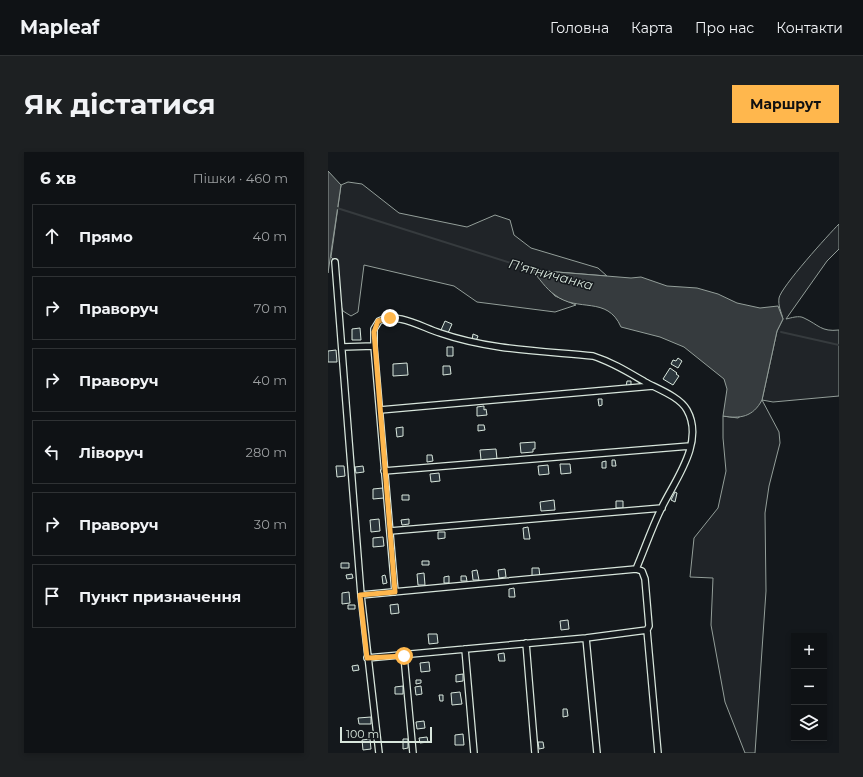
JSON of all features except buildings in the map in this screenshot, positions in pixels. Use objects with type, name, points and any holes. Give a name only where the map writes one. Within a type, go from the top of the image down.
[{"type":"street","points":[[335,262],[360,595],[379,753]]},
{"type":"street","points":[[395,592],[374,346],[374,332],[376,323],[382,319],[394,318],[441,334],[485,346],[593,356],[606,360],[678,401],[688,411],[692,429],[690,446],[685,463],[662,508],[636,569]]},
{"type":"street","points":[[342,348],[374,346]]},
{"type":"street","points":[[380,410],[653,386]]},
{"type":"street","points":[[384,471],[690,446]]},
{"type":"street","points":[[390,531],[662,508]]},
{"type":"street","points":[[360,595],[636,569],[642,571],[646,578],[649,626],[647,630],[658,753]]},
{"type":"street","points":[[367,658],[404,656],[586,638],[647,630]]},
{"type":"street","points":[[586,638],[597,753]]},
{"type":"street","points":[[526,643],[536,753]]},
{"type":"street","points":[[465,650],[474,753]]},
{"type":"street","points":[[404,656],[413,753]]},
{"type":"shaded area","points":[[348,182],[362,184],[399,213],[467,227],[495,215],[510,220],[514,235],[531,248],[598,268],[607,276],[533,270],[555,296],[576,305],[555,312],[477,302],[454,286],[364,265],[358,312],[351,316],[343,311],[341,306],[335,262],[331,257],[341,185]]},
{"type":"shaded area","points":[[839,224],[839,249],[827,261],[786,319],[802,317],[824,329],[839,330],[839,396],[773,402],[762,400],[777,331],[783,319],[779,306],[779,298],[796,272]]},
{"type":"shaded area","points":[[762,400],[779,432],[780,443],[769,486],[765,513],[766,591],[755,753],[745,753],[725,702],[711,625],[713,578],[690,577],[694,538],[718,508],[726,471],[723,416],[738,418]]},
{"type":"water","points":[[328,171],[341,185],[328,273]]},
{"type":"water","points":[[532,270],[631,278],[641,277],[667,286],[697,288],[718,294],[737,303],[760,308],[778,306],[783,319],[777,331],[762,400],[754,410],[746,416],[723,416],[727,389],[724,379],[684,347],[660,337],[621,327],[615,317],[608,311],[564,300],[549,290]]},
{"type":"waterway","name":"П'ятничанка","points":[[337,208],[533,270]]},
{"type":"waterway","name":"П'ятничанка","points":[[781,332],[839,345]]},
{"type":"route","points":[[390,318],[382,319],[376,323],[374,332],[374,346],[395,592],[360,595],[367,658],[404,656]]}]
